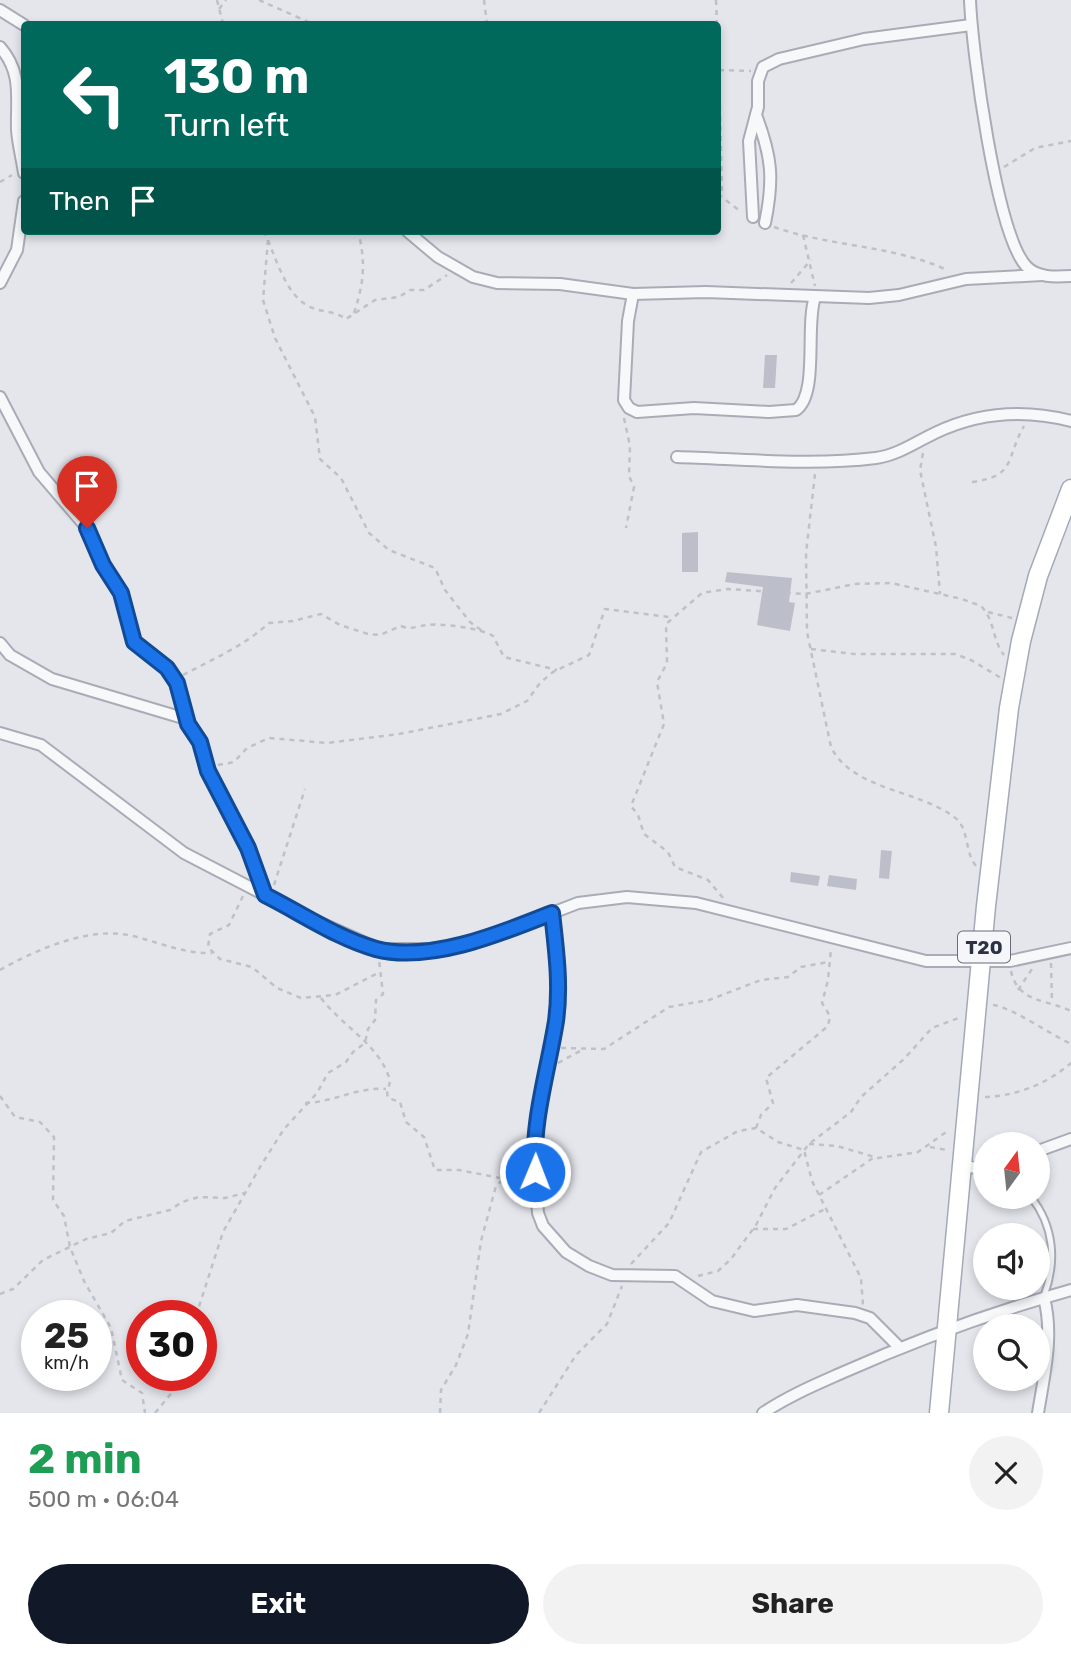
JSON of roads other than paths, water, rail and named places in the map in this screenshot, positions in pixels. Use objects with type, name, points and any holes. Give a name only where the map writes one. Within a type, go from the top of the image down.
[{"type":"main road","name":"T20","points":[[939,1413],[989,879],[1015,675],[1038,576],[1071,489]]},
{"type":"street","points":[[970,0],[982,107],[996,174],[1015,246],[1024,264],[1042,275]]},
{"type":"street","points":[[0,9],[21,23]]},
{"type":"street","points":[[753,217],[749,141],[756,115],[759,74],[763,67],[779,59],[864,39],[971,25]]},
{"type":"street","points":[[0,47],[14,67],[18,79],[17,128],[21,154]]},
{"type":"street","points":[[756,115],[772,165],[772,183],[765,223]]},
{"type":"street","points":[[0,283],[17,250],[21,222]]},
{"type":"street","points":[[414,235],[452,267],[473,277],[497,283],[560,284],[633,294],[869,298],[899,295],[966,279],[1071,276]]},
{"type":"street","points":[[633,294],[628,321],[624,400],[629,408],[637,412],[694,408],[769,412],[796,410],[806,398],[809,317],[815,297]]},
{"type":"street","points":[[0,397],[39,472],[87,528],[103,565],[121,593],[134,642],[167,668],[177,683],[188,724]]},
{"type":"street","points":[[677,457],[817,460],[877,458],[898,453],[928,436],[980,417],[1031,414],[1071,421]]},
{"type":"street","points":[[0,643],[10,655],[52,679],[165,710],[188,724],[195,731],[205,760],[269,897]]},
{"type":"street","points":[[0,733],[41,745],[184,853],[379,950],[430,949],[472,944],[578,903],[626,897],[660,898],[730,910],[926,961],[1010,961],[1071,948]]},
{"type":"street","points":[[552,913],[558,990],[551,1048],[537,1122],[535,1172],[538,1213],[543,1226],[566,1252],[589,1266],[626,1275],[653,1274],[681,1278],[712,1301],[754,1311],[797,1305],[865,1316],[899,1347]]},
{"type":"street","points":[[1050,1147],[1071,1139]]},
{"type":"street","points":[[961,1159],[973,1164]]},
{"type":"street","points":[[1050,1296],[1071,1290]]},
{"type":"street","points":[[763,1413],[807,1388],[899,1347],[948,1328],[1038,1300]]},
{"type":"street","points":[[1038,1413],[1048,1342],[1044,1300]]},
{"type":"lane","points":[[1050,1241],[1050,1280]]}]
